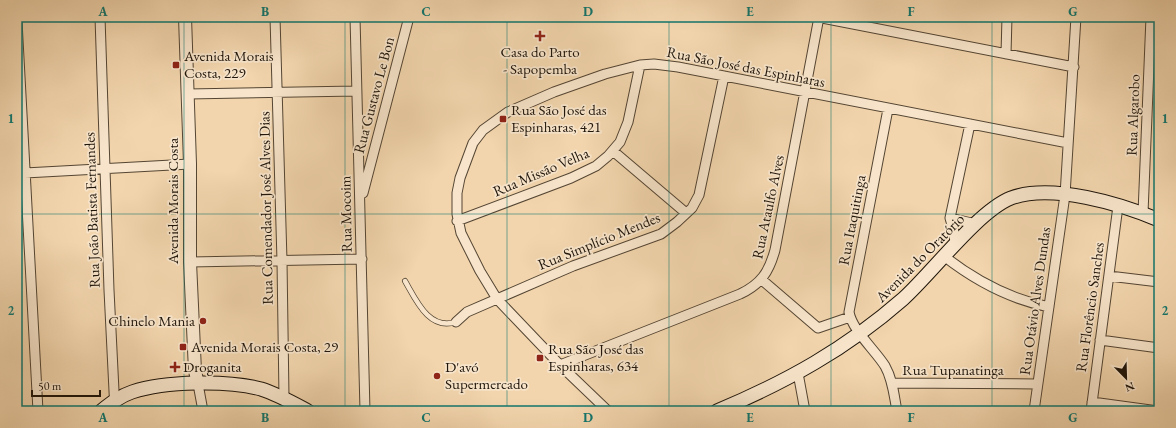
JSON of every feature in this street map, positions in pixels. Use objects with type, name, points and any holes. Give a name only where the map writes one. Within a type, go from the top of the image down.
[{"type":"main road","name":"Avenida do Oratório","points":[[717,411],[771,388],[826,358],[861,334],[904,298],[976,224],[1001,203],[1012,198],[1036,194],[1065,195],[1118,206],[1159,220]]},
{"type":"main road","points":[[101,411],[114,406],[132,392],[149,388],[198,384],[238,385],[260,389],[284,398],[308,411]]},
{"type":"street","name":"Rua João Batista Fernandes","points":[[100,17],[114,406]]},
{"type":"street","name":"Avenida Morais Costa","points":[[184,17],[190,164],[190,262],[195,371],[198,384]]},
{"type":"street","name":"Rua Comendador José Alves Dias","points":[[275,17],[282,261],[284,398]]},
{"type":"street","name":"Rua Mocoim","points":[[355,17],[362,259],[364,411]]},
{"type":"street","name":"Rua Gustavo Le Bon","points":[[360,204],[409,17]]},
{"type":"street","points":[[818,17],[1074,67]]},
{"type":"street","name":"Rua Ataulfo Alves","points":[[560,365],[740,294],[762,280],[771,264],[775,250],[806,92],[818,17]]},
{"type":"street","points":[[1006,54],[1007,17]]},
{"type":"street","name":"Rua Otávio Alves Dundas","points":[[1034,411],[1065,195],[1076,17]]},
{"type":"street","name":"Rua Algarobo","points":[[1143,214],[1151,17]]},
{"type":"street","points":[[17,21],[38,411]]},
{"type":"street","name":"Rua São José das Espinharas","points":[[608,411],[560,365],[497,299],[477,265],[457,221],[457,193],[460,178],[473,143],[483,130],[493,121],[525,104],[605,74],[640,65],[654,64],[678,67],[1068,143]]},
{"type":"street","name":"Rua Missão Velha","points":[[457,221],[571,178],[596,166],[613,151],[620,142],[628,122],[640,65]]},
{"type":"street","name":"Rua Simplício Mendes","points":[[456,322],[466,312],[573,266],[661,234],[677,222],[686,213],[699,195],[703,183],[724,76]]},
{"type":"street","points":[[188,94],[357,91]]},
{"type":"street","name":"Rua Itaquitinga","points":[[850,316],[850,306],[888,108]]},
{"type":"street","points":[[955,245],[954,232],[950,218],[970,124]]},
{"type":"street","points":[[613,151],[686,213]]},
{"type":"street","points":[[25,173],[190,164]]},
{"type":"street","name":"Rua Florêncio Sanches","points":[[1091,406],[1118,206]]},
{"type":"street","points":[[950,218],[976,224]]},
{"type":"street","points":[[945,257],[976,279],[998,291],[1049,307]]},
{"type":"street","points":[[190,262],[362,259]]},
{"type":"street","points":[[1109,276],[1159,282]]},
{"type":"street","points":[[762,280],[818,328],[850,316],[861,334],[885,366],[892,383],[897,411]]},
{"type":"street","points":[[1100,340],[1159,348]]},
{"type":"street","points":[[798,373],[805,411]]},
{"type":"street","name":"Rua Tupanatinga","points":[[892,383],[1038,384]]},
{"type":"street","points":[[198,384],[203,411]]},
{"type":"street","points":[[1091,406],[1158,411]]},
{"type":"lane","points":[[405,282],[422,311],[435,322],[450,324],[456,322]]},
{"type":"place","name":"Casa do Parto - Sapopemba","points":[[540,36]]},
{"type":"place","name":"Avenida Morais Costa, 229","points":[[176,65]]},
{"type":"place","name":"Rua São José das Espinharas, 421","points":[[503,119]]},
{"type":"place","name":"Chinelo Mania","points":[[203,321]]},
{"type":"place","name":"Avenida Morais Costa, 29","points":[[183,347]]},
{"type":"place","name":"Rua São José das Espinharas, 634","points":[[540,358]]},
{"type":"place","name":"Droganita","points":[[175,367]]},
{"type":"place","name":"D'avó Supermercado","points":[[437,376]]}]
